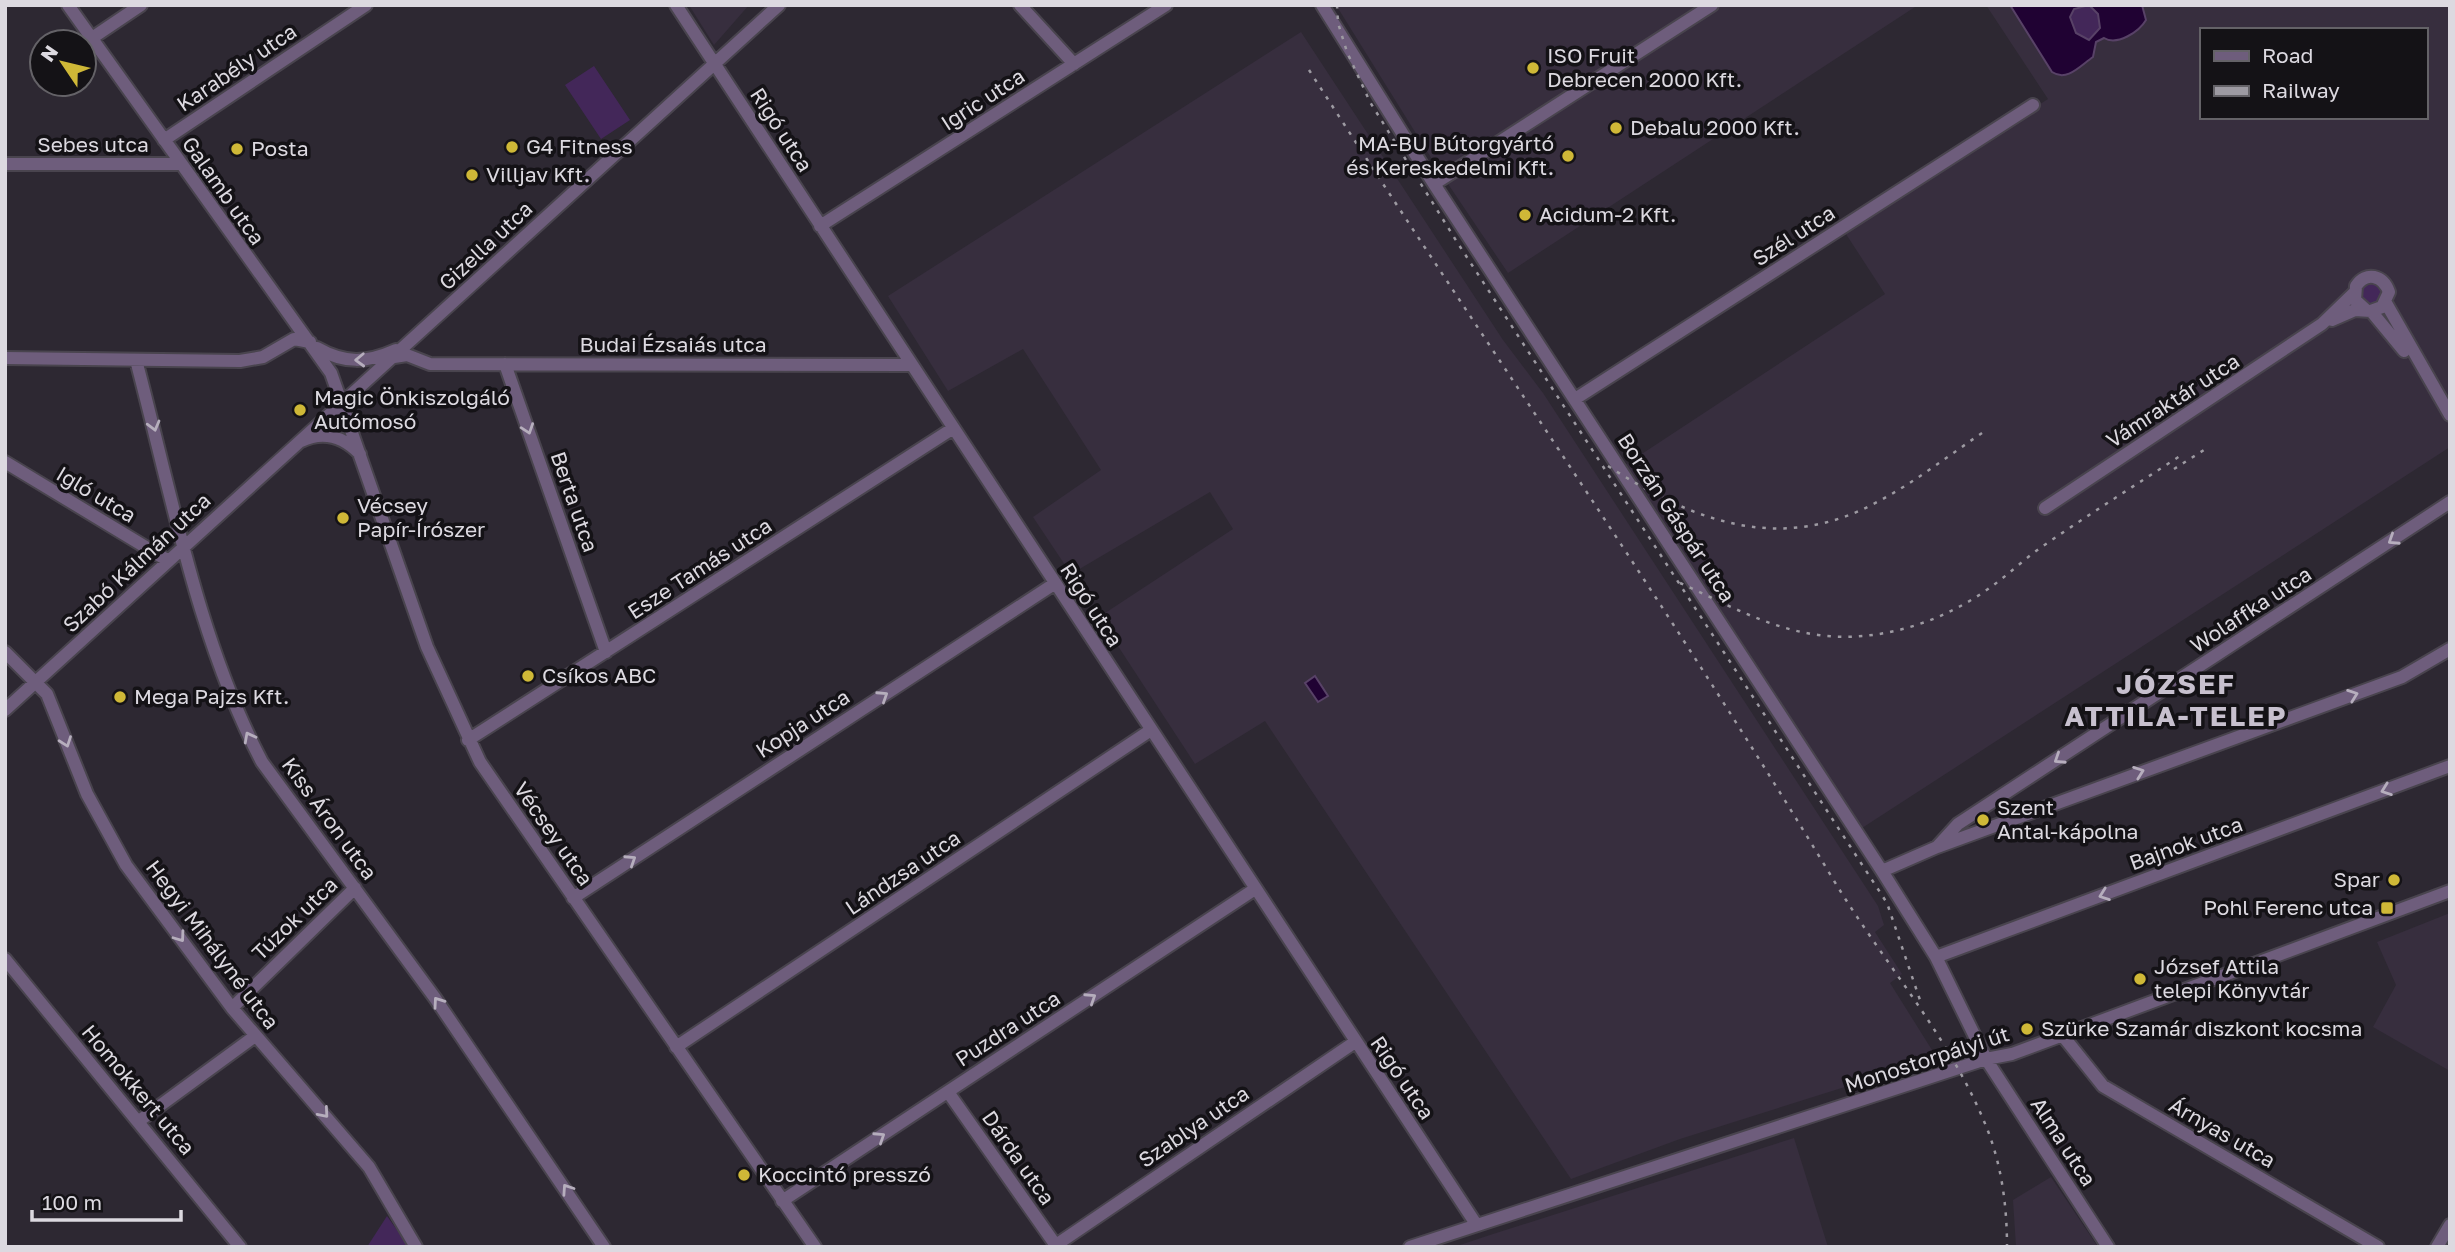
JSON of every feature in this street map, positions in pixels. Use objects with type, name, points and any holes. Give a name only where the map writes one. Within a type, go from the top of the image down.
[{"type":"street","name":"Galamb utca","points":[[68,5],[85,28]]},
{"type":"street","points":[[98,34],[141,5]]},
{"type":"street","name":"Karabély utca","points":[[164,140],[366,5]]},
{"type":"street","name":"Rigó utca","points":[[676,5],[1476,1224]]},
{"type":"street","name":"Gizella utca","points":[[343,400],[394,357],[779,5]]},
{"type":"street","points":[[1020,5],[1074,64]]},
{"type":"street","name":"Igric utca","points":[[820,226],[1166,5]]},
{"type":"street","name":"Borzán Gáspár utca","points":[[1322,5],[1434,184],[1882,871],[1936,957],[1986,1059]]},
{"type":"street","points":[[1434,184],[1712,5]]},
{"type":"street","name":"Galamb utca","points":[[98,46],[288,316],[312,344],[331,373],[343,400]]},
{"type":"street","name":"Szél utca","points":[[1575,399],[2033,105]]},
{"type":"street","name":"Sebes utca","points":[[5,164],[181,164]]},
{"type":"street","points":[[2375,276],[2387,287],[2386,303],[2447,410],[2369,310],[2355,300],[2354,293],[2359,281],[2375,276]]},
{"type":"street","name":"Vámraktár utca","points":[[2045,508],[2322,324],[2354,293]]},
{"type":"street","points":[[2369,310],[2386,303]]},
{"type":"street","name":"Vámraktár utca","points":[[2322,324],[2355,310],[2369,310]]},
{"type":"street","points":[[278,346],[288,331],[288,316]]},
{"type":"street","points":[[5,358],[240,362],[264,357],[278,346],[294,339],[312,344],[339,359],[354,361],[369,360],[411,340],[418,351],[436,363]]},
{"type":"street","name":"Budai Ézsaiás utca","points":[[394,357],[407,355],[424,363],[910,365]]},
{"type":"street","name":"Kiss Áron utca","points":[[136,360],[217,659],[241,722],[262,762],[443,1009],[604,1247]]},
{"type":"street","name":"Berta utca","points":[[505,364],[606,652]]},
{"type":"street","name":"Szabó Kálmán utca","points":[[5,710],[343,400]]},
{"type":"street","name":"Vécsey utca","points":[[343,400],[427,647],[468,740],[573,898],[815,1247]]},
{"type":"street","name":"Esze Tamás utca","points":[[468,740],[952,429]]},
{"type":"street","name":"Szabó Kálmán utca","points":[[295,444],[319,435],[335,436],[362,457]]},
{"type":"street","name":"Igló utca","points":[[5,462],[167,560]]},
{"type":"street","name":"Wolaffka utca","points":[[1937,847],[1958,824],[2450,502]]},
{"type":"street","name":"Kopja utca","points":[[573,898],[1054,584]]},
{"type":"street","points":[[1882,871],[1937,847],[2402,677],[2450,649]]},
{"type":"street","name":"Hegyi Mihályné utca","points":[[5,652],[37,681],[52,705],[73,762],[103,828],[127,864],[232,1008],[369,1167],[416,1247]]},
{"type":"street","name":"Lándzsa utca","points":[[676,1047],[1151,730]]},
{"type":"street","name":"Bajnok utca","points":[[1936,957],[2450,766]]},
{"type":"street","name":"Túzok utca","points":[[232,1008],[355,888]]},
{"type":"street","name":"Puzdra utca","points":[[782,1201],[1255,889]]},
{"type":"street","name":"Monostorpályi út","points":[[1410,1247],[1986,1059],[2012,1054],[2450,891]]},
{"type":"street","name":"Homokkert utca","points":[[5,959],[240,1247]]},
{"type":"street","points":[[139,1121],[256,1036]]},
{"type":"street","name":"Árnyas utca","points":[[2063,1036],[2103,1086],[2378,1247]]},
{"type":"street","name":"Szablya utca","points":[[1056,1246],[1355,1042]]},
{"type":"street","name":"Alma utca","points":[[1986,1059],[2108,1247]]},
{"type":"street","name":"Dárda utca","points":[[948,1092],[1056,1246]]},
{"type":"street","points":[[2437,1247],[2450,1225]]},
{"type":"shaded area","points":[[689,5],[749,5],[714,45]]},
{"type":"shaded area","points":[[1336,5],[1918,5],[1508,273],[1440,172]]},
{"type":"shaded area","points":[[1986,5],[2450,5],[2450,447],[1862,828],[1625,465],[1885,294],[1844,231],[2048,99]]},
{"type":"shaded area","points":[[2010,5],[2089,5],[2142,5],[2146,20],[2133,33],[2121,39],[2104,38],[2096,42],[2093,57],[2073,72],[2058,75],[2052,72]],"holes":[[[2089,5],[2098,14],[2100,28],[2089,40],[2076,33],[2070,17],[2074,9]]]},
{"type":"shaded area","points":[[2089,5],[2098,14],[2100,28],[2089,40],[2076,33],[2069,17],[2074,9]]},
{"type":"shaded area","points":[[1301,32],[1503,340],[1543,393],[1878,906],[1884,925],[1875,932],[1902,974],[1890,983],[1937,1058],[1680,1139],[1571,1179],[1265,721],[1195,764],[1099,617],[1233,529],[1210,492],[1071,574],[1033,517],[1101,470],[1023,349],[948,391],[888,296]]},
{"type":"shaded area","points":[[594,66],[630,120],[601,139],[565,85]]},
{"type":"shaded area","points":[[2369,282],[2377,283],[2383,293],[2378,303],[2370,305],[2360,298],[2362,286]]},
{"type":"shaded area","points":[[1315,676],[1328,696],[1318,702],[1305,683]]},
{"type":"shaded area","points":[[2450,913],[2450,1071],[2373,1027],[2396,985],[2377,942]]},
{"type":"shaded area","points":[[1794,1138],[1828,1247],[1454,1247],[1490,1235]]},
{"type":"shaded area","points":[[2051,1177],[2098,1247],[2016,1247],[2013,1200]]},
{"type":"shaded area","points":[[387,1216],[409,1247],[367,1247]]},
{"type":"railway","points":[[1337,5],[1338,23],[1347,52],[1370,102],[1457,242],[1887,903],[1921,1003]]},
{"type":"railway","points":[[1309,70],[1642,576],[1855,914],[1957,1066],[1988,1131],[1997,1159],[2005,1202],[2007,1247]]},
{"type":"railway","points":[[1608,466],[1673,503],[1706,516],[1739,525],[1773,528],[1808,526],[1843,517],[1879,501],[1982,433]]},
{"type":"railway","points":[[2174,469],[2204,450]]},
{"type":"railway","points":[[1680,583],[1748,614],[1800,632],[1841,637],[1908,628],[1950,612],[1969,601],[2043,546],[2180,456]]},
{"type":"place","name":"ISO Fruit Debrecen 2000 Kft.","points":[[1533,68]]},
{"type":"place","name":"Debalu 2000 Kft.","points":[[1616,128]]},
{"type":"place","name":"G4 Fitness","points":[[512,147]]},
{"type":"place","name":"Posta","points":[[237,149]]},
{"type":"place","name":"MA-BU Bútorgyártó és Kereskedelmi Kft.","points":[[1568,156]]},
{"type":"place","name":"Villjav Kft.","points":[[472,175]]},
{"type":"place","name":"Acidum-2 Kft.","points":[[1525,215]]},
{"type":"place","name":"Magic Önkiszolgáló Autómosó","points":[[300,410]]},
{"type":"place","name":"Vécsey Papír-Írószer","points":[[343,518]]},
{"type":"place","name":"Csíkos ABC","points":[[528,676]]},
{"type":"place","name":"Mega Pajzs Kft.","points":[[120,697]]},
{"type":"place","name":"Szent Antal-kápolna","points":[[1983,820]]},
{"type":"place","name":"Spar","points":[[2394,880]]},
{"type":"place","name":"Pohl Ferenc utca","points":[[2387,908]]},
{"type":"place","name":"József Attila telepi Könyvtár","points":[[2140,979]]},
{"type":"place","name":"Szürke Szamár diszkont kocsma","points":[[2027,1029]]},
{"type":"place","name":"Koccintó presszó","points":[[744,1175]]},
{"type":"district","name":"JÓZSEF ATTILA-TELEP","points":[[2176,700]]}]
